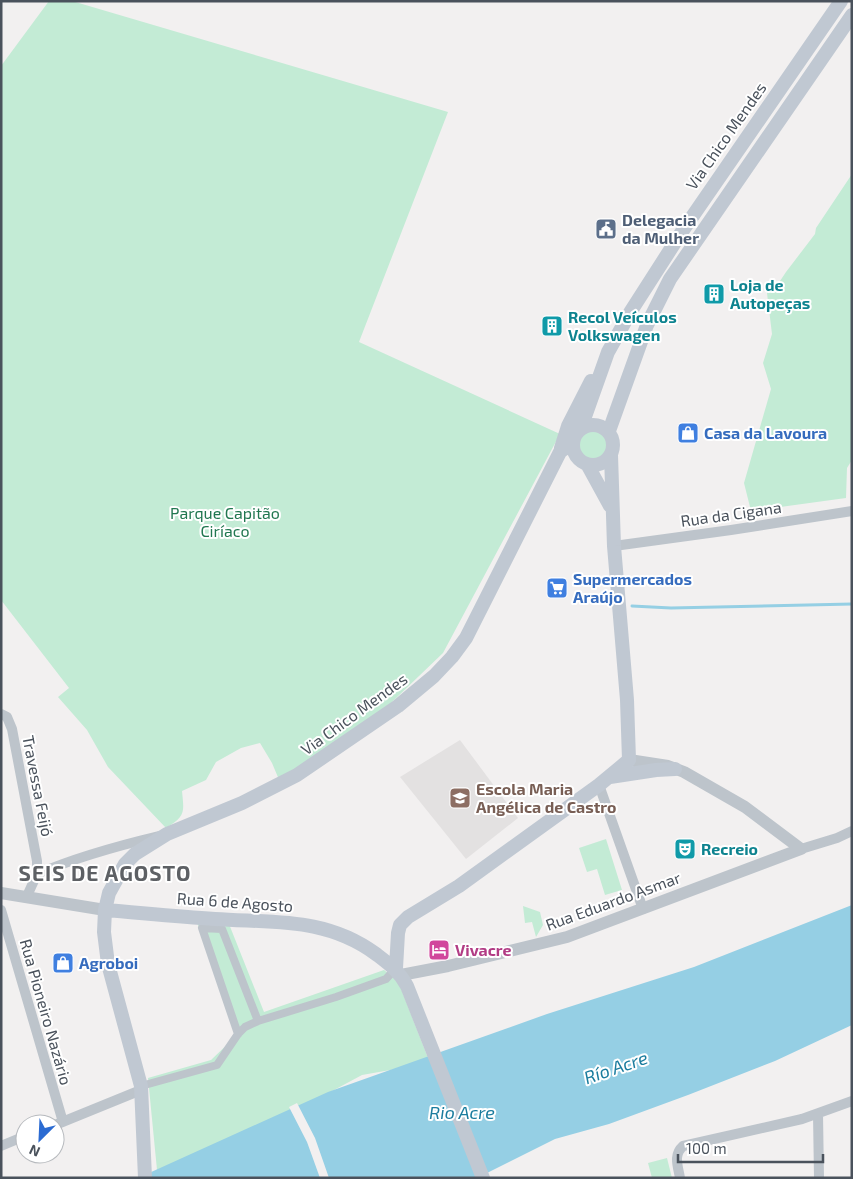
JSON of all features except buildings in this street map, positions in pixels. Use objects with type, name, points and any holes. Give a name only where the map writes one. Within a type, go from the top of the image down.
[{"type":"main road","name":"Via Chico Mendes","points":[[581,428],[608,352],[631,311],[681,233],[841,1]]},
{"type":"main road","name":"Via Chico Mendes","points":[[608,431],[647,325],[670,279],[852,15]]},
{"type":"main road","points":[[560,452],[568,426],[608,352]]},
{"type":"main road","points":[[483,1178],[401,976],[398,932],[405,920],[414,913],[459,886],[630,760],[612,511],[611,455],[614,443],[608,431],[602,426],[594,425],[581,428],[573,442],[574,452],[584,463],[612,511]]},
{"type":"main road","name":"Via Chico Mendes","points":[[145,1178],[141,1091],[108,964],[104,932],[105,910],[109,893],[125,864],[135,854],[167,834],[242,803],[297,775],[398,706],[434,676],[452,657],[466,638],[560,452],[573,442]]},
{"type":"main road","points":[[552,469],[569,459],[596,465],[602,464],[611,455]]},
{"type":"main road","points":[[604,781],[656,770],[676,768]]},
{"type":"main road","name":"Rua 6 de Agosto","points":[[105,910],[312,925],[337,932],[361,943],[401,976]]},
{"type":"street","name":"Rua da Cigana","points":[[614,546],[731,530],[852,510]]},
{"type":"street","name":"Travessa Feijó","points":[[1,714],[7,717],[12,729],[37,874]]},
{"type":"street","points":[[630,760],[676,768],[745,807],[801,849],[837,838],[852,831]]},
{"type":"street","points":[[604,781],[644,909]]},
{"type":"street","points":[[27,896],[37,874],[112,847],[167,834]]},
{"type":"street","name":"Rua Eduardo Asmar","points":[[401,976],[567,937],[801,849]]},
{"type":"street","name":"Rua 6 de Agosto","points":[[1,893],[105,910]]},
{"type":"street","name":"Rua Pioneiro Nazário","points":[[1,910],[57,1114]]},
{"type":"street","points":[[238,1034],[202,928],[222,929],[258,1021]]},
{"type":"street","points":[[65,1121],[141,1091],[217,1065],[238,1034],[245,1027],[258,1021],[336,998],[386,979],[401,976]]},
{"type":"street","points":[[680,1178],[677,1153],[687,1144],[755,1130],[818,1114],[852,1102]]},
{"type":"street","points":[[818,1114],[819,1178]]},
{"type":"street","points":[[1,1146],[15,1140]]},
{"type":"shaded area","name":"Escola Maria Angélica de Castro","points":[[460,740],[518,818],[466,859],[400,777]]},
{"type":"green space","name":"Parque Capitão Ciríaco","points":[[49,1],[72,1],[448,112],[359,342],[560,434],[443,653],[369,724],[280,782],[272,763],[260,743],[241,748],[216,762],[206,780],[182,791],[182,813],[177,820],[166,828],[108,767],[87,730],[58,697],[69,688],[1,600],[1,66]]},
{"type":"green space","points":[[852,174],[852,460],[847,468],[846,498],[751,511],[744,483],[771,389],[763,363],[772,334],[766,285],[780,281],[815,234],[816,228]]},
{"type":"green space","points":[[593,430],[599,431],[604,435],[608,440],[608,452],[604,457],[599,461],[593,462],[587,461],[582,457],[578,452],[577,446],[578,440],[582,435],[587,431]]},
{"type":"green space","points":[[606,839],[622,890],[605,895],[597,869],[587,872],[579,848]]},
{"type":"green space","points":[[523,906],[540,912],[543,925],[536,937],[532,922],[525,923]]},
{"type":"green space","points":[[197,922],[229,924],[264,1012],[384,970],[398,981],[430,1063],[362,1075],[308,1104],[157,1170],[148,1078],[211,1060],[236,1036]]},
{"type":"green space","points":[[667,1158],[672,1178],[652,1178],[648,1163]]},
{"type":"water","name":"Rio Acre","points":[[852,905],[852,1025],[775,1061],[688,1095],[609,1124],[555,1139],[477,1178],[138,1178],[328,1092],[547,1014],[694,967]]},
{"type":"pier","points":[[297,1103],[315,1138],[329,1178],[320,1178],[307,1142],[289,1107]]},
{"type":"waterway","points":[[632,606],[671,608],[852,604]]},
{"type":"place","name":"Delegacia da Mulher","points":[[606,229]]},
{"type":"place","name":"Loja de Autopeças","points":[[714,294]]},
{"type":"place","name":"Recol Veículos Volkswagen","points":[[552,326]]},
{"type":"place","name":"Casa da Lavoura","points":[[688,433]]},
{"type":"place","name":"Supermercados Araújo","points":[[557,588]]},
{"type":"place","name":"Escola Maria Angélica de Castro","points":[[460,798]]},
{"type":"place","name":"Recreio","points":[[685,849]]},
{"type":"place","name":"Vivacre","points":[[439,950]]},
{"type":"place","name":"Agroboi","points":[[63,963]]},
{"type":"district","name":"SEIS DE AGOSTO","points":[[105,874]]},
{"type":"water label","name":"Río Acre","points":[[616,1068]]}]
